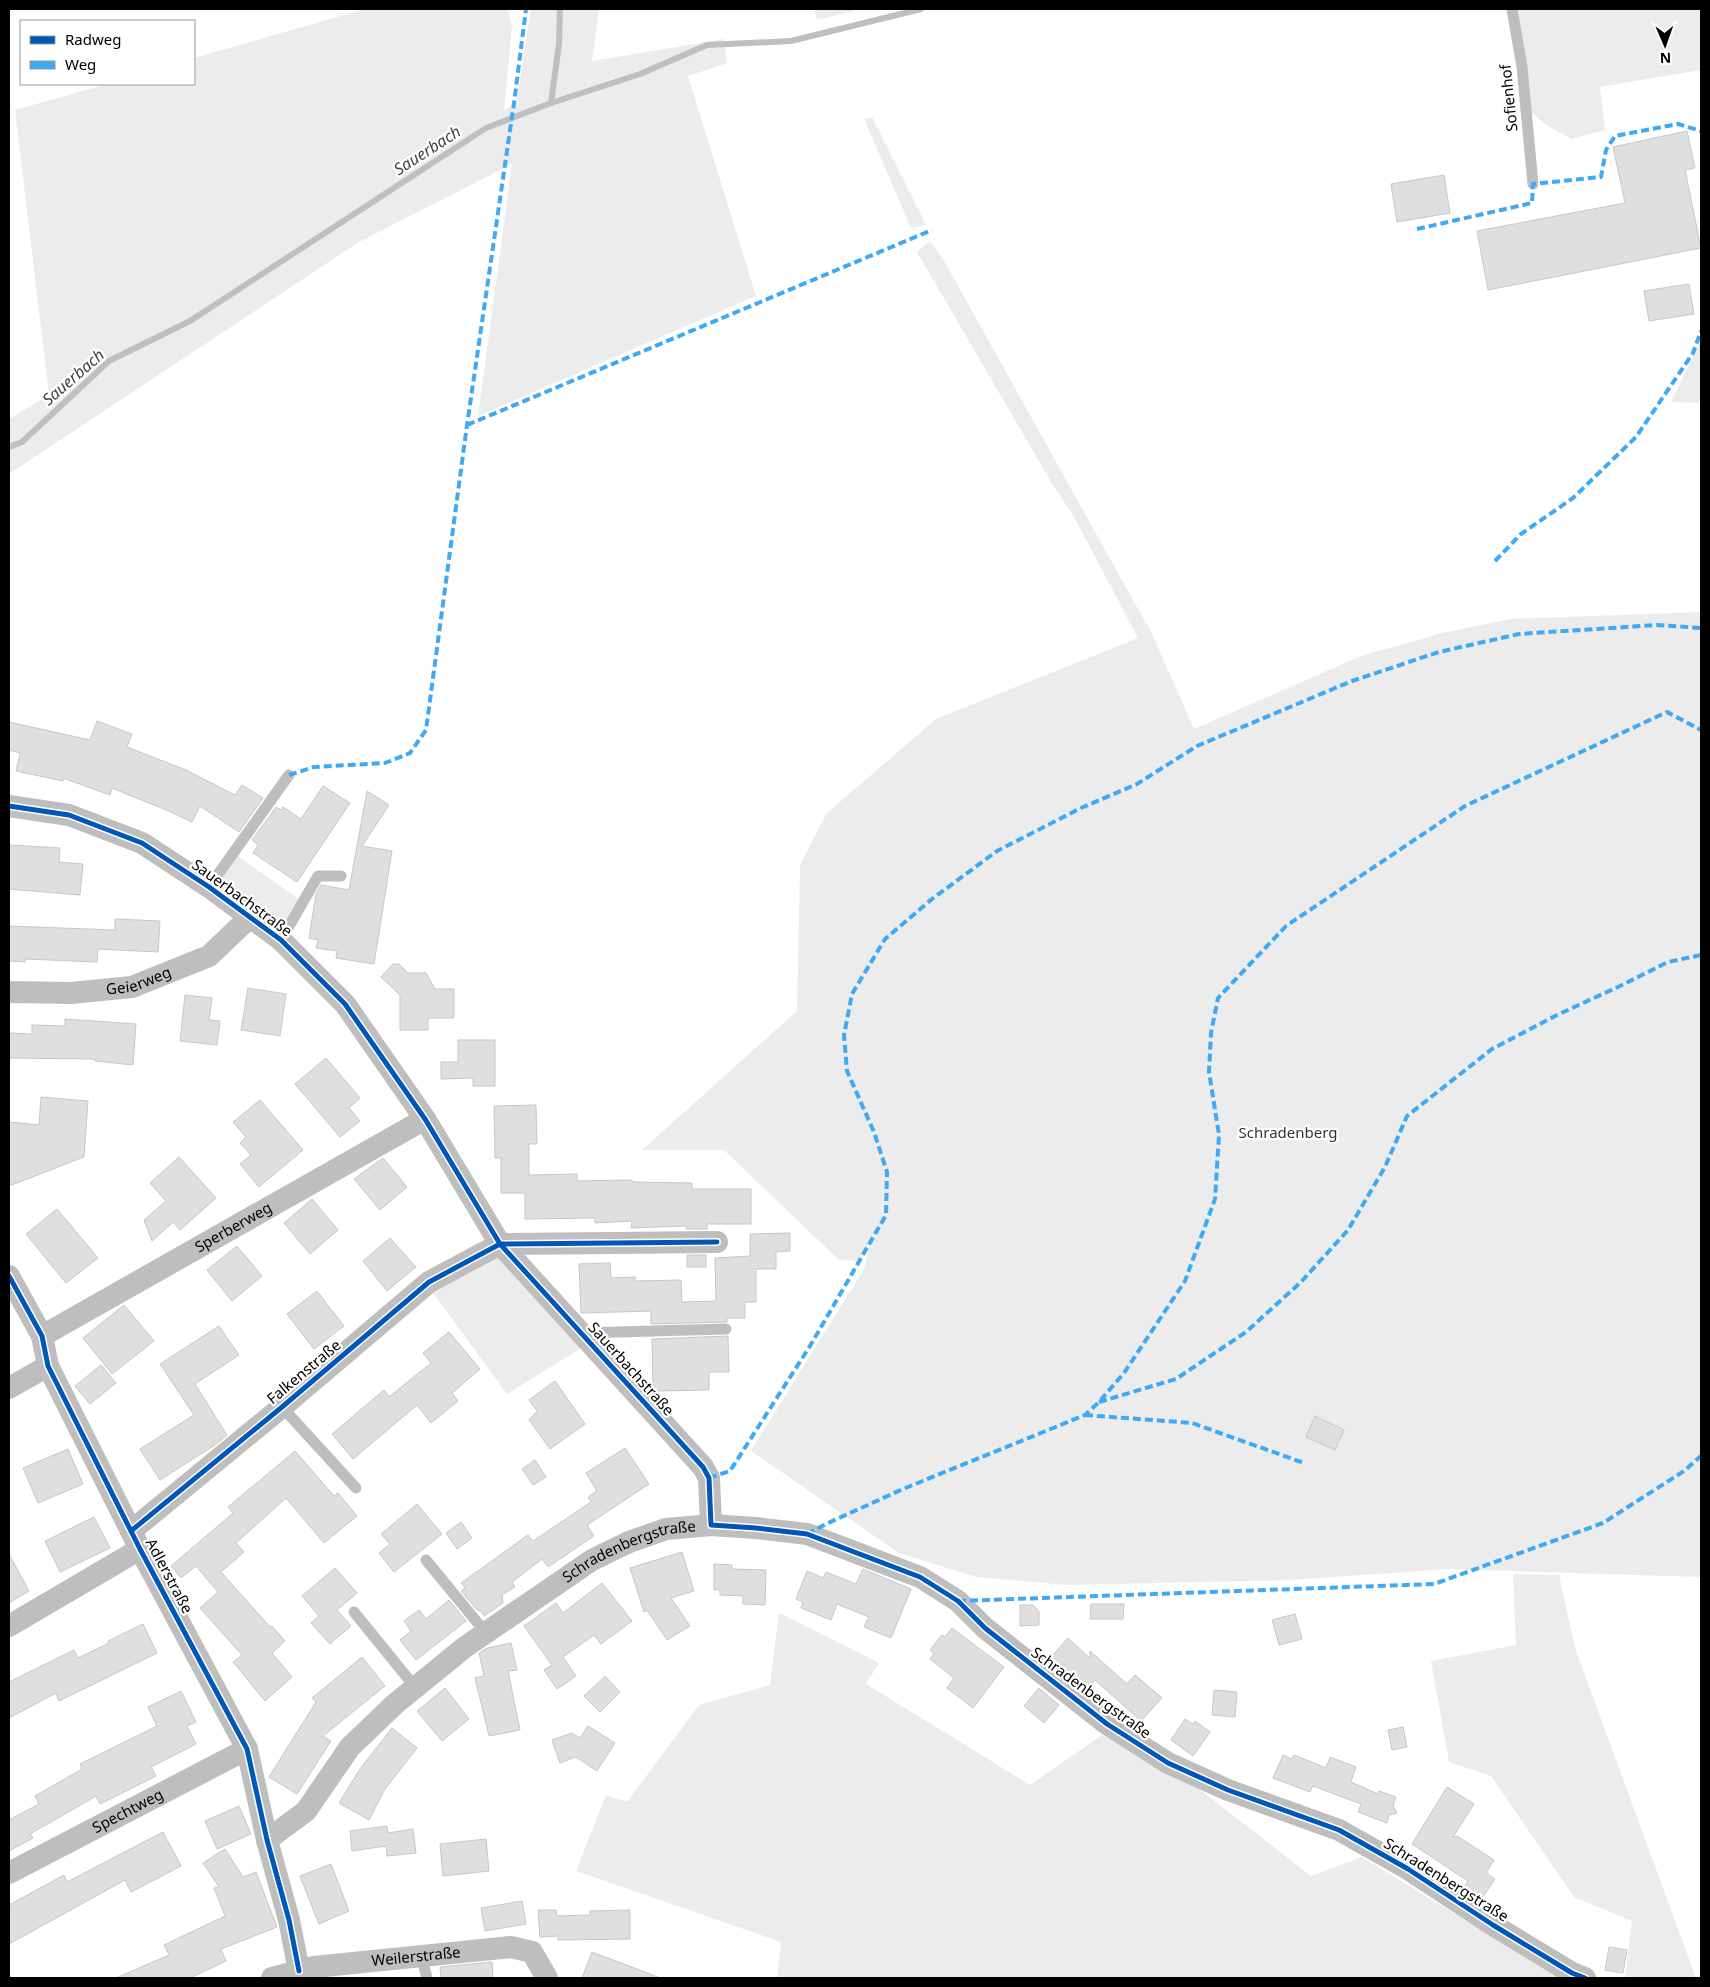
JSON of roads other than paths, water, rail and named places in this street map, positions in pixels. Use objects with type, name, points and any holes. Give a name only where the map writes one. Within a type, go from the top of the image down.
[{"type":"street","name":"Sauerbachstraße","points":[[9,806],[69,815],[142,842],[251,916],[281,940],[345,1004],[424,1119],[500,1244],[703,1467],[709,1478],[711,1525]]},
{"type":"street","name":"Geierweg","points":[[9,992],[71,993],[132,987],[209,956],[251,916]]},
{"type":"street","name":"Sperberweg","points":[[42,1336],[424,1119]]},
{"type":"street","points":[[500,1244],[717,1242]]},
{"type":"street","name":"Falkenstraße","points":[[9,1626],[136,1540],[282,1407],[429,1282],[500,1244]]},
{"type":"street","name":"Adlerstraße","points":[[9,1276],[42,1336],[48,1366],[136,1540],[247,1749],[267,1840]]},
{"type":"street","points":[[9,1388],[48,1366]]},
{"type":"street","name":"Schradenbergstraße","points":[[267,1840],[306,1811],[350,1747],[395,1704],[465,1647],[592,1560],[629,1542],[666,1529],[711,1525],[756,1528],[807,1534],[920,1577],[958,1601],[985,1628],[1107,1724],[1168,1763],[1228,1790],[1340,1830],[1408,1868],[1493,1925],[1585,1978]]},
{"type":"street","name":"Spechtweg","points":[[9,1873],[247,1749]]},
{"type":"street","points":[[267,1840],[289,1920],[312,1972]]},
{"type":"street","name":"Weilerstraße","points":[[272,1978],[421,1955],[511,1947],[532,1952],[547,1978]]},
{"type":"lane","name":"Sofienhof","points":[[1512,9],[1522,67],[1533,184]]},
{"type":"lane","points":[[209,887],[289,775]]},
{"type":"lane","points":[[281,940],[318,876],[341,876]]},
{"type":"lane","points":[[581,1333],[726,1329]]},
{"type":"lane","points":[[282,1407],[356,1488]]},
{"type":"lane","points":[[426,1560],[486,1633]]},
{"type":"lane","points":[[354,1612],[415,1687]]},
{"type":"lane","points":[[421,1955],[427,1978]]},
{"type":"waterway","points":[[551,103],[559,44],[560,9]]},
{"type":"waterway","name":"Sauerbach","points":[[9,447],[22,442],[109,361],[190,321],[486,128],[551,103],[640,74],[707,45],[791,41],[921,9]]},
{"type":"park label","name":"Schradenberg","points":[[1288,1133]]}]
